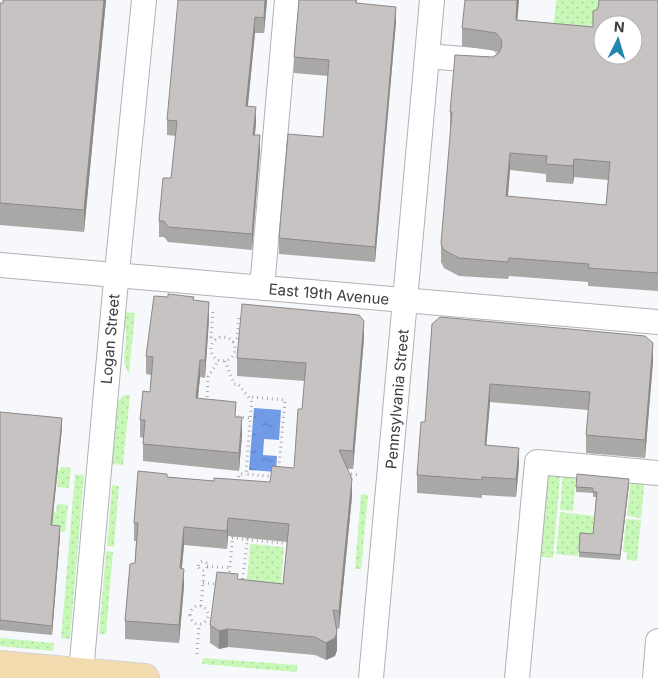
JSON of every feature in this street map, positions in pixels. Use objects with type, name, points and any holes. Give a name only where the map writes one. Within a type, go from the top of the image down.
[{"type":"main road","points":[[0,664],[81,675],[145,678]]},
{"type":"street","name":"Logan Street","points":[[81,675],[116,275],[144,0]]},
{"type":"street","points":[[262,288],[287,0]]},
{"type":"street","name":"Pennsylvania Street","points":[[372,678],[432,0]]},
{"type":"street","points":[[427,56],[488,62]]},
{"type":"street","name":"East 19th Avenue","points":[[0,265],[658,322]]},
{"type":"street","points":[[517,678],[537,462],[658,473]]},
{"type":"street","points":[[655,678],[658,641]]},
{"type":"path","points":[[213,312],[211,352],[219,360],[225,361],[230,359],[234,352],[233,342]]},
{"type":"path","points":[[233,342],[237,339],[239,316]]},
{"type":"path","points":[[213,341],[225,337],[233,342]]},
{"type":"path","points":[[206,404],[208,377],[219,360]]},
{"type":"path","points":[[225,361],[234,384],[238,384],[252,400]]},
{"type":"path","points":[[246,474],[252,397],[285,400],[278,477]]},
{"type":"path","points":[[224,415],[250,418]]},
{"type":"path","points":[[340,473],[359,475]]},
{"type":"path","points":[[238,486],[239,474],[286,478]]},
{"type":"path","points":[[253,484],[254,475]]},
{"type":"path","points":[[203,583],[228,585],[233,530]]},
{"type":"path","points":[[235,586],[242,587],[248,530]]},
{"type":"path","points":[[232,538],[290,544]]},
{"type":"path","points":[[204,571],[199,568],[200,563],[205,562],[207,566],[230,568]]},
{"type":"path","points":[[200,606],[204,571],[207,566]]},
{"type":"path","points":[[200,606],[206,609],[208,615],[205,623],[199,624],[192,620],[190,615],[195,608],[200,606]]},
{"type":"path","points":[[197,654],[199,624]]},
{"type":"green space","points":[[556,0],[599,0],[598,9],[607,9],[606,15],[593,15],[593,25],[552,41]]},
{"type":"green space","points":[[121,312],[135,313],[129,374],[124,361],[126,333]]},
{"type":"green space","points":[[124,395],[130,395],[123,465],[112,464],[118,401]]},
{"type":"green space","points":[[541,465],[561,467],[553,558],[533,556]]},
{"type":"green space","points":[[60,467],[71,468],[69,488],[57,487],[58,475],[47,474],[48,469],[60,470]]},
{"type":"green space","points":[[563,470],[576,475],[573,511],[560,510]]},
{"type":"green space","points":[[75,474],[84,475],[70,639],[61,638]]},
{"type":"green space","points":[[631,477],[645,479],[641,518],[627,516]]},
{"type":"green space","points":[[112,485],[119,486],[114,547],[107,546]]},
{"type":"green space","points":[[361,494],[368,495],[361,569],[355,569]]},
{"type":"green space","points":[[57,504],[68,505],[65,532],[43,530],[52,526],[53,515],[45,514],[45,511],[56,512]]},
{"type":"green space","points":[[560,512],[594,516],[592,538],[580,537],[578,556],[556,554]]},
{"type":"green space","points":[[626,519],[641,520],[637,561],[627,560],[627,553],[623,552]]},
{"type":"green space","points":[[250,544],[284,547],[280,595],[246,592]]},
{"type":"green space","points":[[106,551],[113,552],[106,634],[99,634]]},
{"type":"green space","points":[[0,638],[54,643],[53,651],[0,646]]},
{"type":"green space","points":[[203,658],[297,665],[297,672],[202,664]]},
{"type":"water","points":[[254,408],[281,410],[279,440],[264,439],[263,455],[277,456],[276,472],[249,470]]},
{"type":"building","points":[[3,0],[104,0],[84,210],[0,203],[0,3],[3,3]]},
{"type":"building","points":[[178,0],[265,0],[264,18],[255,17],[246,106],[256,107],[253,135],[260,135],[252,234],[168,227],[164,221],[159,221],[163,178],[171,178],[177,121],[167,120]]},
{"type":"building","points":[[299,0],[356,0],[356,3],[396,7],[375,247],[279,238],[288,134],[323,137],[329,60],[294,57]]},
{"type":"building","points":[[465,0],[517,0],[516,20],[593,27],[593,65],[643,65],[643,15],[593,15],[593,11],[598,9],[599,0],[658,0],[658,273],[588,268],[589,264],[509,258],[508,262],[459,258],[444,250],[441,244],[455,55],[493,57],[499,53],[502,46],[501,39],[496,33],[462,28]],"holes":[[[510,153],[547,156],[546,164],[573,166],[574,159],[610,162],[606,205],[506,196]]]},
{"type":"building","points":[[168,294],[194,297],[193,300],[209,302],[205,360],[200,360],[196,398],[236,402],[235,417],[242,417],[239,453],[143,444],[145,420],[140,420],[143,391],[150,392],[153,357],[146,356],[154,296],[168,297]]},
{"type":"building","points":[[242,304],[359,315],[364,321],[353,451],[339,450],[352,479],[339,611],[333,610],[337,632],[335,638],[326,643],[315,637],[228,629],[219,631],[210,625],[217,572],[238,574],[237,579],[283,584],[289,524],[228,518],[227,531],[184,527],[180,568],[184,569],[179,625],[125,621],[130,564],[135,563],[138,523],[134,523],[138,471],[167,474],[167,477],[214,481],[214,478],[270,482],[272,466],[294,468],[298,409],[302,409],[306,363],[237,358]]},
{"type":"building","points":[[440,317],[645,336],[653,343],[645,440],[586,435],[590,392],[490,384],[485,445],[519,448],[516,479],[482,477],[482,480],[417,475],[421,422],[425,422],[432,324]]},
{"type":"building","points":[[0,412],[62,418],[51,525],[60,526],[52,626],[0,620]]},
{"type":"building","points":[[577,474],[629,479],[620,555],[579,552],[580,533],[593,534],[597,492],[593,492],[593,488],[576,487]]}]
